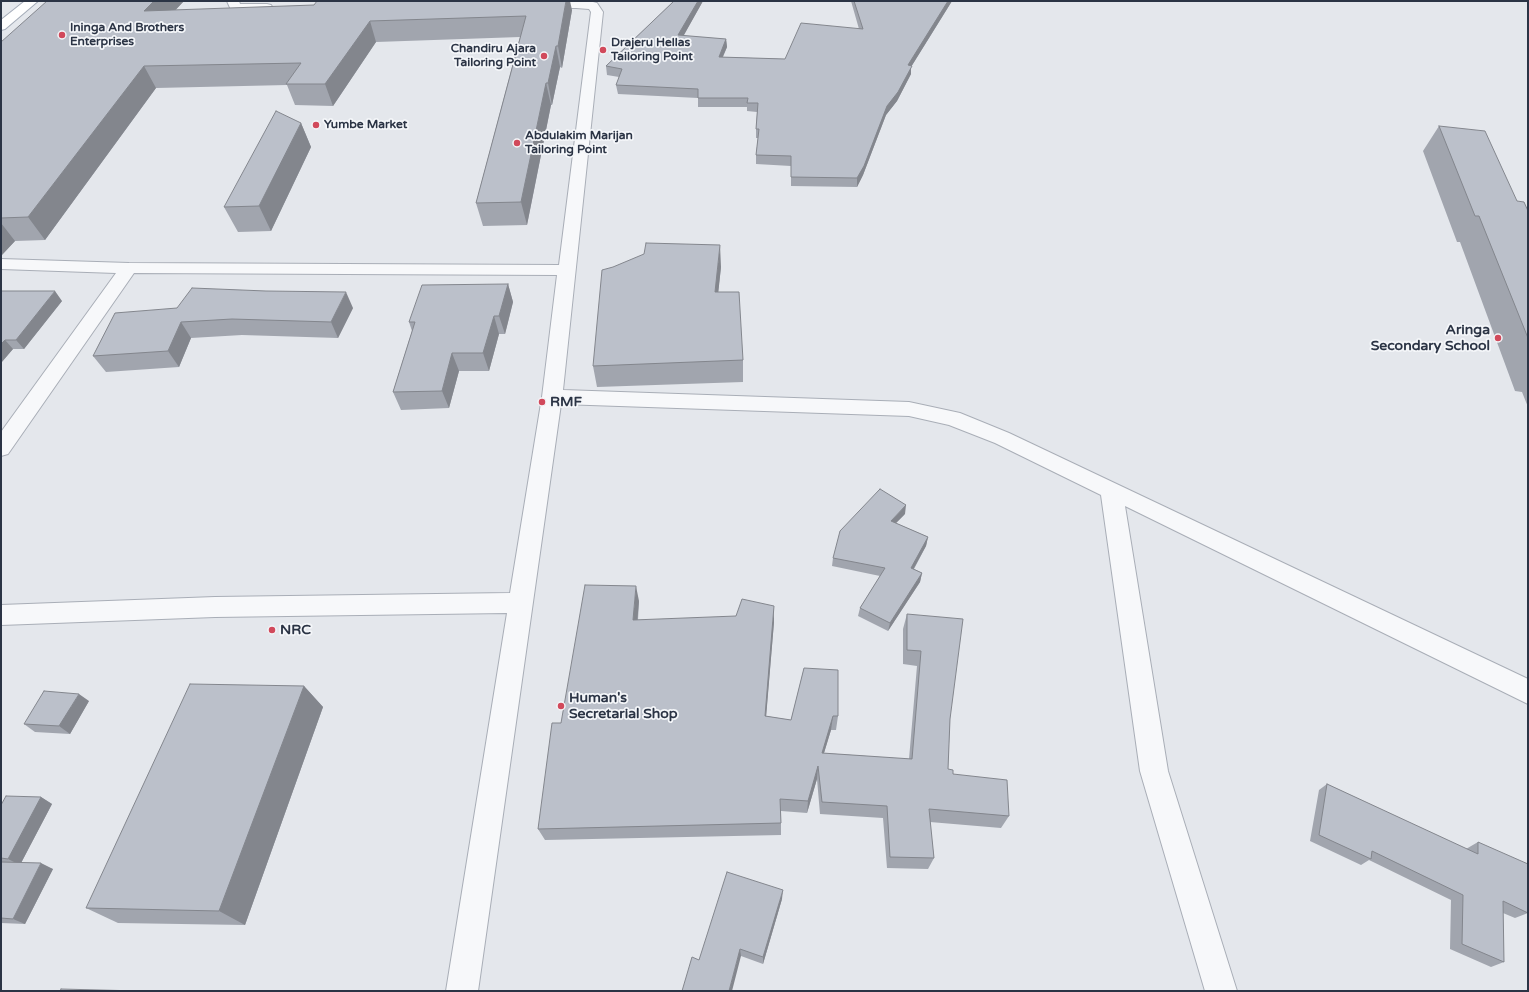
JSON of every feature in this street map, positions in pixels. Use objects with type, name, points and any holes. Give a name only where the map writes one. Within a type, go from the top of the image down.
[{"type":"main road","points":[[1,26],[32,1]]},
{"type":"street","points":[[233,1],[235,7],[240,8],[287,8]]},
{"type":"street","points":[[462,991],[552,397],[597,12],[593,6],[576,4],[522,4]]},
{"type":"street","points":[[1,264],[129,268],[566,270]]},
{"type":"street","points":[[1,448],[129,268]]},
{"type":"street","points":[[552,397],[909,409],[953,418],[1002,438],[1528,692]]},
{"type":"street","points":[[1111,490],[1154,771],[1221,991]]},
{"type":"street","points":[[1,615],[215,607],[521,603]]},
{"type":"building","points":[[47,1],[154,1],[144,11],[314,5],[317,1],[566,1],[558,46],[556,46],[548,83],[546,83],[521,202],[476,203],[526,16],[370,21],[325,84],[286,84],[301,63],[144,66],[28,217],[1,218],[1,42]]},
{"type":"building","points":[[674,1],[698,1],[678,35],[726,39],[719,57],[785,59],[801,23],[863,29],[854,1],[948,1],[908,65],[912,66],[898,92],[887,106],[864,166],[857,178],[791,177],[791,156],[756,155],[759,129],[756,129],[758,103],[747,103],[748,98],[698,98],[698,89],[616,85],[622,69],[606,66]]},
{"type":"building","points":[[276,111],[301,123],[259,206],[224,207]]},
{"type":"building","points":[[1439,126],[1485,131],[1517,201],[1524,202],[1528,211],[1528,338],[1479,216],[1475,216]]},
{"type":"building","points":[[646,243],[720,245],[715,292],[739,292],[743,360],[593,366],[602,270],[644,254]]},
{"type":"building","points":[[508,284],[499,316],[494,316],[483,353],[452,353],[442,391],[393,392],[415,322],[409,322],[422,285]]},
{"type":"building","points":[[192,288],[346,292],[331,322],[232,319],[181,322],[168,351],[93,356],[115,313],[177,308]]},
{"type":"building","points":[[1,291],[55,291],[16,340],[5,340],[1,344]]},
{"type":"building","points":[[880,489],[906,505],[891,521],[928,537],[911,568],[922,573],[890,623],[860,608],[885,568],[833,558],[840,531]]},
{"type":"building","points":[[585,585],[636,586],[633,620],[736,616],[742,599],[774,606],[765,716],[791,720],[804,668],[838,670],[838,716],[833,716],[822,753],[912,759],[921,651],[907,650],[907,614],[963,619],[950,719],[948,769],[953,770],[953,774],[1007,780],[1009,816],[929,809],[934,858],[890,857],[887,806],[822,802],[818,766],[808,801],[780,799],[781,823],[538,829],[552,723],[561,723]]},
{"type":"building","points":[[190,684],[304,686],[219,911],[86,908]]},
{"type":"building","points":[[44,691],[79,694],[59,726],[24,724]]},
{"type":"building","points":[[1327,784],[1478,854],[1478,842],[1528,864],[1528,913],[1503,901],[1504,962],[1462,944],[1463,895],[1372,851],[1371,859],[1319,835]]},
{"type":"building","points":[[6,796],[41,797],[8,859],[1,858],[1,805]]},
{"type":"building","points":[[1,862],[41,863],[13,919],[1,918]]},
{"type":"building","points":[[727,872],[783,890],[763,957],[740,949],[729,991],[682,991],[692,957],[699,960]]},
{"type":"building","points":[[61,989],[139,991],[60,991]]},
{"type":"place","name":"Ininga And Brothers Enterprises","points":[[62,35]]},
{"type":"place","name":"Drajeru Hellas Tailoring Point","points":[[603,50]]},
{"type":"place","name":"Chandiru Ajara Tailoring Point","points":[[544,56]]},
{"type":"place","name":"Yumbe Market","points":[[316,125]]},
{"type":"place","name":"Abdulakim Marijan Tailoring Point","points":[[517,143]]},
{"type":"place","name":"Aringa Secondary School","points":[[1498,338]]},
{"type":"place","name":"RMF","points":[[542,402]]},
{"type":"place","name":"NRC","points":[[272,630]]},
{"type":"place","name":"Human's Secretarial Shop","points":[[561,706]]}]
